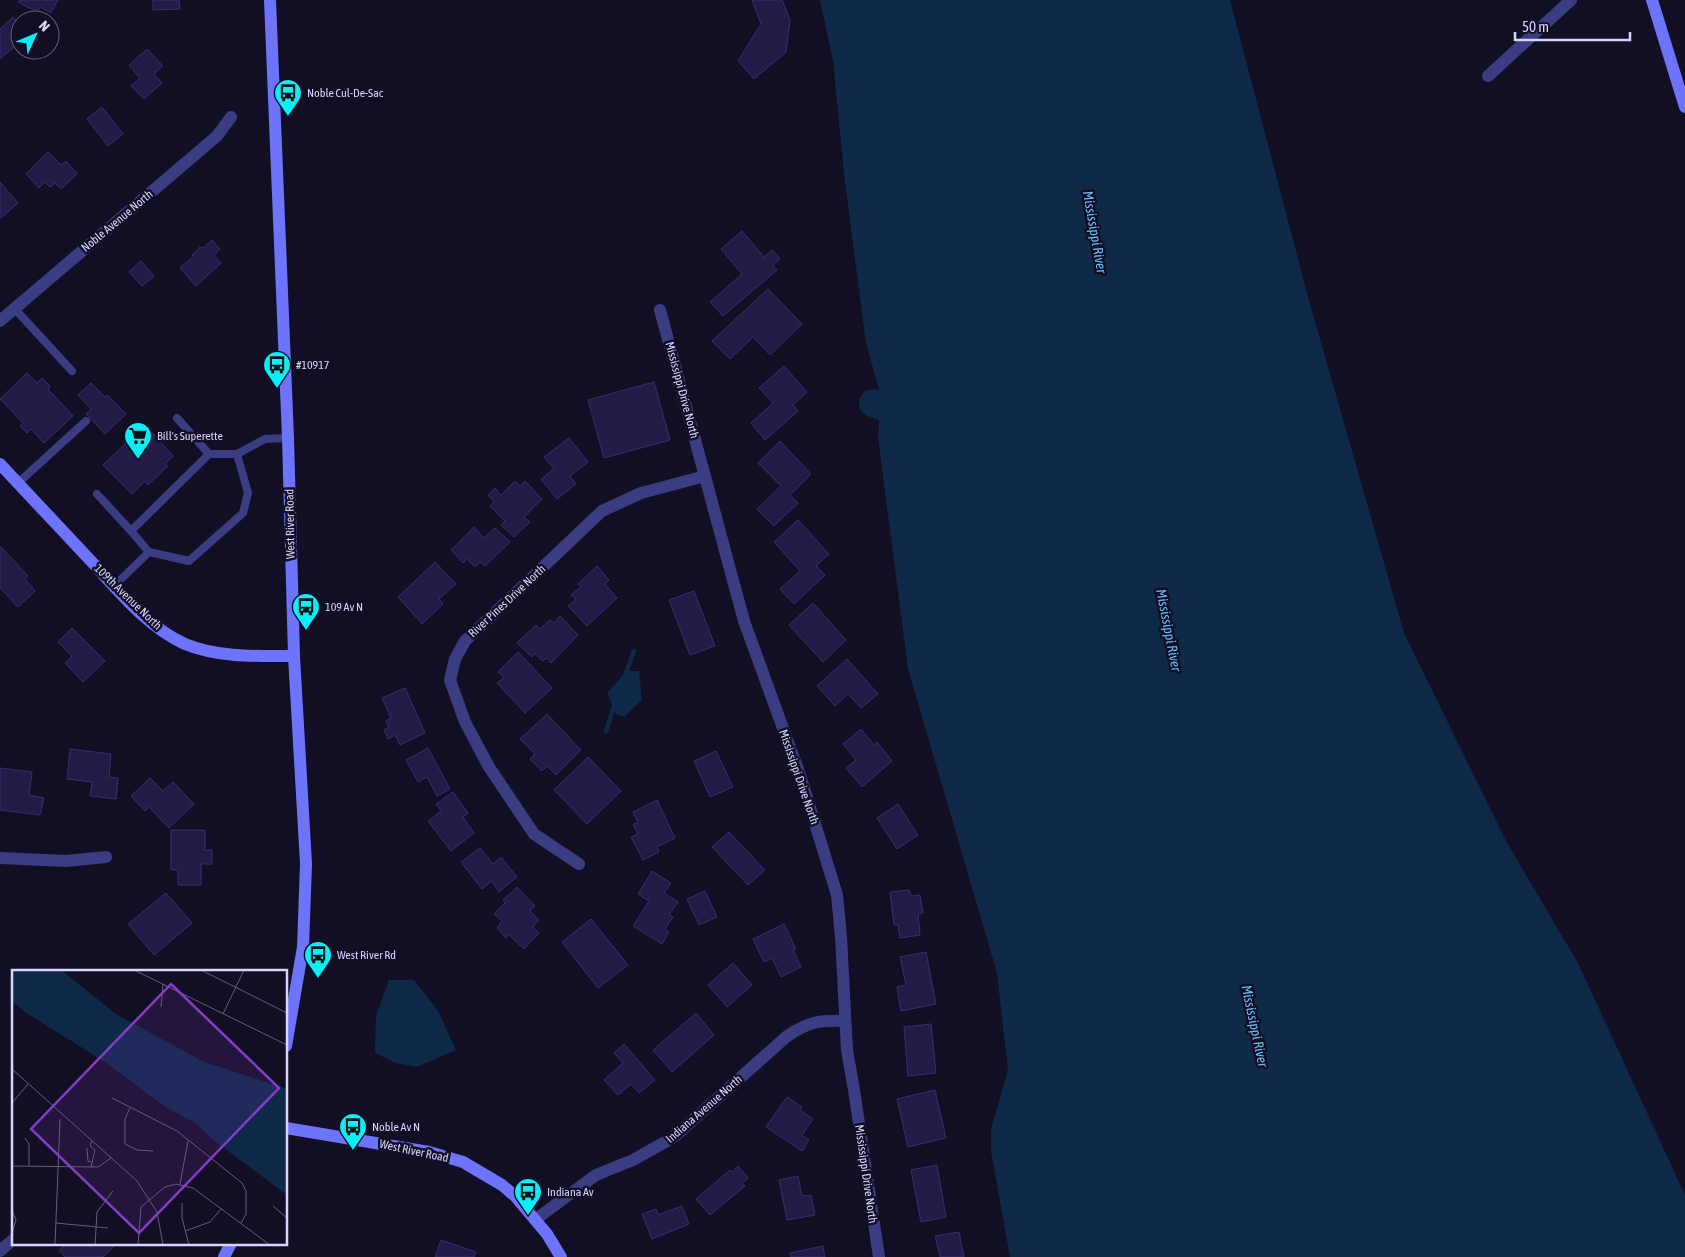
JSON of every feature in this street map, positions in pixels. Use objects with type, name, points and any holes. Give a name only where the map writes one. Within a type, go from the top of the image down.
[{"type":"main road","name":"West River Road","points":[[270,0],[288,438],[294,656],[306,864],[303,947],[288,1034]]},
{"type":"main road","points":[[1652,0],[1685,107]]},
{"type":"main road","name":"109th Avenue North","points":[[0,464],[114,586],[156,626],[171,637],[213,653],[294,656]]},
{"type":"main road","name":"West River Road","points":[[288,1128],[429,1152],[463,1162],[502,1185],[515,1196],[536,1219],[561,1257]]},
{"type":"main road","points":[[224,1257],[230,1244]]},
{"type":"street","points":[[1488,76],[1571,0]]},
{"type":"street","name":"Noble Avenue North","points":[[0,321],[217,136],[231,117]]},
{"type":"street","name":"Mississippi Drive North","points":[[660,310],[744,621],[800,775],[837,895],[847,1050],[879,1257]]},
{"type":"street","name":"River Pines Drive North","points":[[579,864],[534,834],[489,766],[465,722],[450,680],[454,659],[465,641],[602,511],[641,493],[705,476]]},
{"type":"street","points":[[0,858],[66,860],[106,857]]},
{"type":"street","name":"Indiana Avenue North","points":[[536,1219],[596,1175],[633,1160],[674,1137],[786,1037],[799,1028],[812,1022],[824,1020],[845,1021]]},
{"type":"street","points":[[0,1251],[12,1240]]},
{"type":"lane","points":[[14,308],[72,371]]},
{"type":"lane","points":[[177,418],[209,454]]},
{"type":"lane","points":[[18,483],[86,420]]},
{"type":"lane","points":[[131,531],[209,454],[236,454],[265,439],[288,438]]},
{"type":"lane","points":[[97,494],[149,552],[189,561],[243,513],[248,493],[236,454]]},
{"type":"lane","points":[[114,586],[149,552]]},
{"type":"water","name":"Mississippi River","points":[[820,0],[1230,0],[1308,297],[1404,633],[1506,841],[1578,963],[1685,1195],[1685,1257],[1010,1257],[991,1151],[991,1129],[1008,1070],[997,973],[908,669],[878,437],[881,397],[866,343],[845,182],[833,61]]},
{"type":"water","points":[[627,671],[639,671],[642,700],[624,717],[616,714],[607,693]]},
{"type":"water","points":[[389,980],[414,980],[438,1011],[456,1050],[417,1067],[396,1063],[375,1053],[376,1016]]},
{"type":"building","points":[[20,0],[58,0],[53,10],[46,10],[40,7],[38,10],[33,10],[18,2]]},
{"type":"building","points":[[153,0],[179,0],[180,9],[153,10]]},
{"type":"building","points":[[752,0],[782,0],[790,20],[786,52],[754,79],[738,61],[761,24]]},
{"type":"building","points":[[10,20],[10,50],[0,59],[0,29]]},
{"type":"building","points":[[147,49],[163,66],[154,74],[162,83],[144,99],[131,86],[140,78],[129,65]]},
{"type":"building","points":[[102,107],[123,134],[108,146],[87,119]]},
{"type":"building","points":[[48,152],[61,165],[66,161],[77,174],[61,189],[55,183],[50,187],[45,182],[39,188],[26,174]]},
{"type":"building","points":[[0,182],[18,203],[1,218],[0,217]]},
{"type":"building","points":[[742,231],[764,257],[772,250],[780,259],[773,265],[777,270],[723,316],[710,302],[742,274],[721,249]]},
{"type":"building","points":[[212,240],[220,249],[214,255],[221,263],[196,286],[180,268],[194,256],[192,255],[200,247],[203,248]]},
{"type":"building","points":[[141,261],[154,276],[142,286],[129,272]]},
{"type":"building","points":[[768,289],[802,324],[770,355],[753,337],[730,359],[712,341]]},
{"type":"building","points":[[784,366],[807,392],[793,405],[798,411],[765,440],[751,423],[773,403],[759,388]]},
{"type":"building","points":[[27,373],[37,383],[42,378],[50,386],[48,389],[73,416],[44,443],[31,429],[27,433],[20,426],[23,423],[0,399]]},
{"type":"building","points":[[654,382],[670,440],[604,458],[588,400]]},
{"type":"building","points":[[91,383],[105,397],[107,395],[126,414],[105,434],[86,414],[91,409],[78,395]]},
{"type":"building","name":"Bill's Superette","points":[[145,425],[173,456],[165,464],[168,466],[148,485],[145,481],[132,494],[103,465]]},
{"type":"building","points":[[569,438],[588,462],[570,476],[576,484],[557,499],[541,479],[554,469],[544,457]]},
{"type":"building","points":[[780,441],[811,474],[790,495],[798,503],[774,526],[757,509],[781,486],[758,463]]},
{"type":"building","points":[[515,481],[520,486],[525,481],[542,499],[524,517],[530,522],[514,537],[501,525],[505,521],[490,506],[494,502],[488,495],[495,488],[501,495]]},
{"type":"building","points":[[798,520],[829,554],[816,566],[825,575],[794,604],[780,589],[800,571],[774,542]]},
{"type":"building","points":[[474,527],[484,538],[495,528],[510,542],[485,566],[480,562],[475,567],[467,559],[463,563],[451,550]]},
{"type":"building","points":[[1,547],[28,576],[25,579],[35,591],[18,607],[0,588]]},
{"type":"building","points":[[435,562],[456,584],[439,599],[443,604],[422,624],[398,597]]},
{"type":"building","points":[[597,566],[609,580],[605,584],[617,598],[587,626],[568,606],[576,599],[571,595],[581,587],[578,584]]},
{"type":"building","points":[[694,591],[715,646],[690,655],[669,600]]},
{"type":"building","points":[[813,603],[846,640],[823,662],[789,625]]},
{"type":"building","points":[[560,616],[578,635],[551,663],[546,658],[543,661],[535,654],[532,657],[517,643],[536,625],[540,629],[550,620],[554,623]]},
{"type":"building","points":[[72,628],[105,661],[83,682],[65,663],[72,656],[58,642]]},
{"type":"building","points":[[518,652],[552,688],[525,713],[497,683],[504,678],[498,672]]},
{"type":"building","points":[[847,659],[878,694],[861,708],[848,694],[835,706],[817,686]]},
{"type":"building","points":[[405,688],[425,733],[400,745],[395,735],[388,739],[384,730],[389,727],[386,721],[391,718],[382,698]]},
{"type":"building","points":[[547,714],[581,750],[556,775],[547,766],[542,771],[530,759],[535,754],[520,739]]},
{"type":"building","points":[[861,729],[874,745],[877,742],[892,761],[862,787],[846,768],[856,760],[843,744]]},
{"type":"building","points":[[428,748],[450,789],[437,796],[427,777],[418,782],[406,760]]},
{"type":"building","points":[[70,749],[111,754],[109,777],[118,778],[116,799],[90,796],[92,782],[67,779]]},
{"type":"building","points":[[716,751],[733,787],[710,797],[694,761]]},
{"type":"building","points":[[588,757],[621,791],[587,824],[554,790]]},
{"type":"building","points":[[0,768],[32,772],[29,795],[44,798],[40,815],[0,810]]},
{"type":"building","points":[[150,778],[163,791],[173,782],[194,804],[169,828],[149,807],[145,811],[131,796]]},
{"type":"building","points":[[453,792],[468,813],[463,817],[474,833],[451,851],[428,821],[441,811],[436,804]]},
{"type":"building","points":[[657,800],[675,838],[657,847],[659,852],[643,860],[631,837],[638,834],[633,824],[638,823],[633,812]]},
{"type":"building","points":[[898,804],[918,835],[897,849],[877,818]]},
{"type":"building","points":[[171,830],[205,830],[205,850],[212,850],[212,864],[201,864],[201,885],[178,885],[178,870],[171,870]]},
{"type":"building","points":[[729,832],[765,870],[748,885],[712,847]]},
{"type":"building","points":[[480,848],[493,864],[501,857],[517,877],[499,892],[492,881],[482,889],[461,862]]},
{"type":"building","points":[[652,871],[671,883],[664,893],[678,902],[669,915],[673,917],[665,929],[669,932],[662,944],[633,926],[649,901],[638,894]]},
{"type":"building","points":[[517,887],[535,906],[530,911],[539,920],[533,927],[539,933],[524,949],[509,935],[506,938],[497,928],[502,921],[494,914],[505,903],[503,900]]},
{"type":"building","points":[[909,890],[911,896],[920,895],[923,913],[918,914],[920,935],[900,938],[898,925],[894,925],[890,892]]},
{"type":"building","points":[[705,891],[717,917],[699,925],[687,899]]},
{"type":"building","points":[[166,893],[192,923],[154,955],[128,924]]},
{"type":"building","points":[[591,919],[628,965],[598,988],[562,942]]},
{"type":"building","points":[[784,924],[796,949],[793,950],[801,967],[781,977],[772,958],[764,962],[753,939]]},
{"type":"building","points":[[926,952],[936,1004],[901,1011],[897,987],[906,985],[900,957]]},
{"type":"building","points":[[733,963],[752,985],[727,1007],[708,985]]},
{"type":"building","points":[[696,1013],[714,1035],[672,1072],[653,1050]]},
{"type":"building","points":[[931,1024],[936,1073],[908,1076],[904,1027]]},
{"type":"building","points":[[624,1044],[655,1080],[639,1093],[631,1084],[618,1095],[604,1080],[623,1063],[614,1053]]},
{"type":"building","points":[[935,1090],[946,1138],[908,1147],[897,1099]]},
{"type":"building","points":[[787,1097],[802,1107],[800,1110],[813,1119],[802,1135],[809,1140],[802,1151],[766,1127]]},
{"type":"building","points":[[937,1165],[946,1217],[921,1222],[911,1170]]},
{"type":"building","points":[[738,1166],[748,1178],[742,1183],[745,1186],[710,1215],[696,1199],[730,1170],[732,1172]]},
{"type":"building","points":[[798,1176],[802,1196],[811,1195],[815,1215],[787,1220],[779,1180]]},
{"type":"building","points":[[682,1206],[689,1224],[652,1239],[642,1214],[656,1209],[658,1215]]},
{"type":"building","points":[[959,1232],[964,1257],[940,1257],[935,1236]]},
{"type":"building","points":[[441,1240],[476,1252],[474,1257],[435,1257]]},
{"type":"building","points":[[66,1244],[115,1245],[103,1257],[65,1257],[59,1250]]},
{"type":"building","points":[[823,1246],[825,1257],[791,1257],[790,1253]]},
{"type":"waterway","points":[[873,403],[916,420]]},
{"type":"waterway","points":[[624,678],[634,651]]},
{"type":"waterway","points":[[606,731],[615,704]]},
{"type":"place","name":"Noble Cul-De-Sac","points":[[288,117]]},
{"type":"place","name":"#10917","points":[[277,389]]},
{"type":"place","name":"Bill's Superette","points":[[138,460]]},
{"type":"place","name":"109 Av N","points":[[306,631]]},
{"type":"place","name":"West River Rd","points":[[318,979]]},
{"type":"place","name":"Noble Av N","points":[[353,1151]]},
{"type":"place","name":"Indiana Av","points":[[528,1216]]}]
